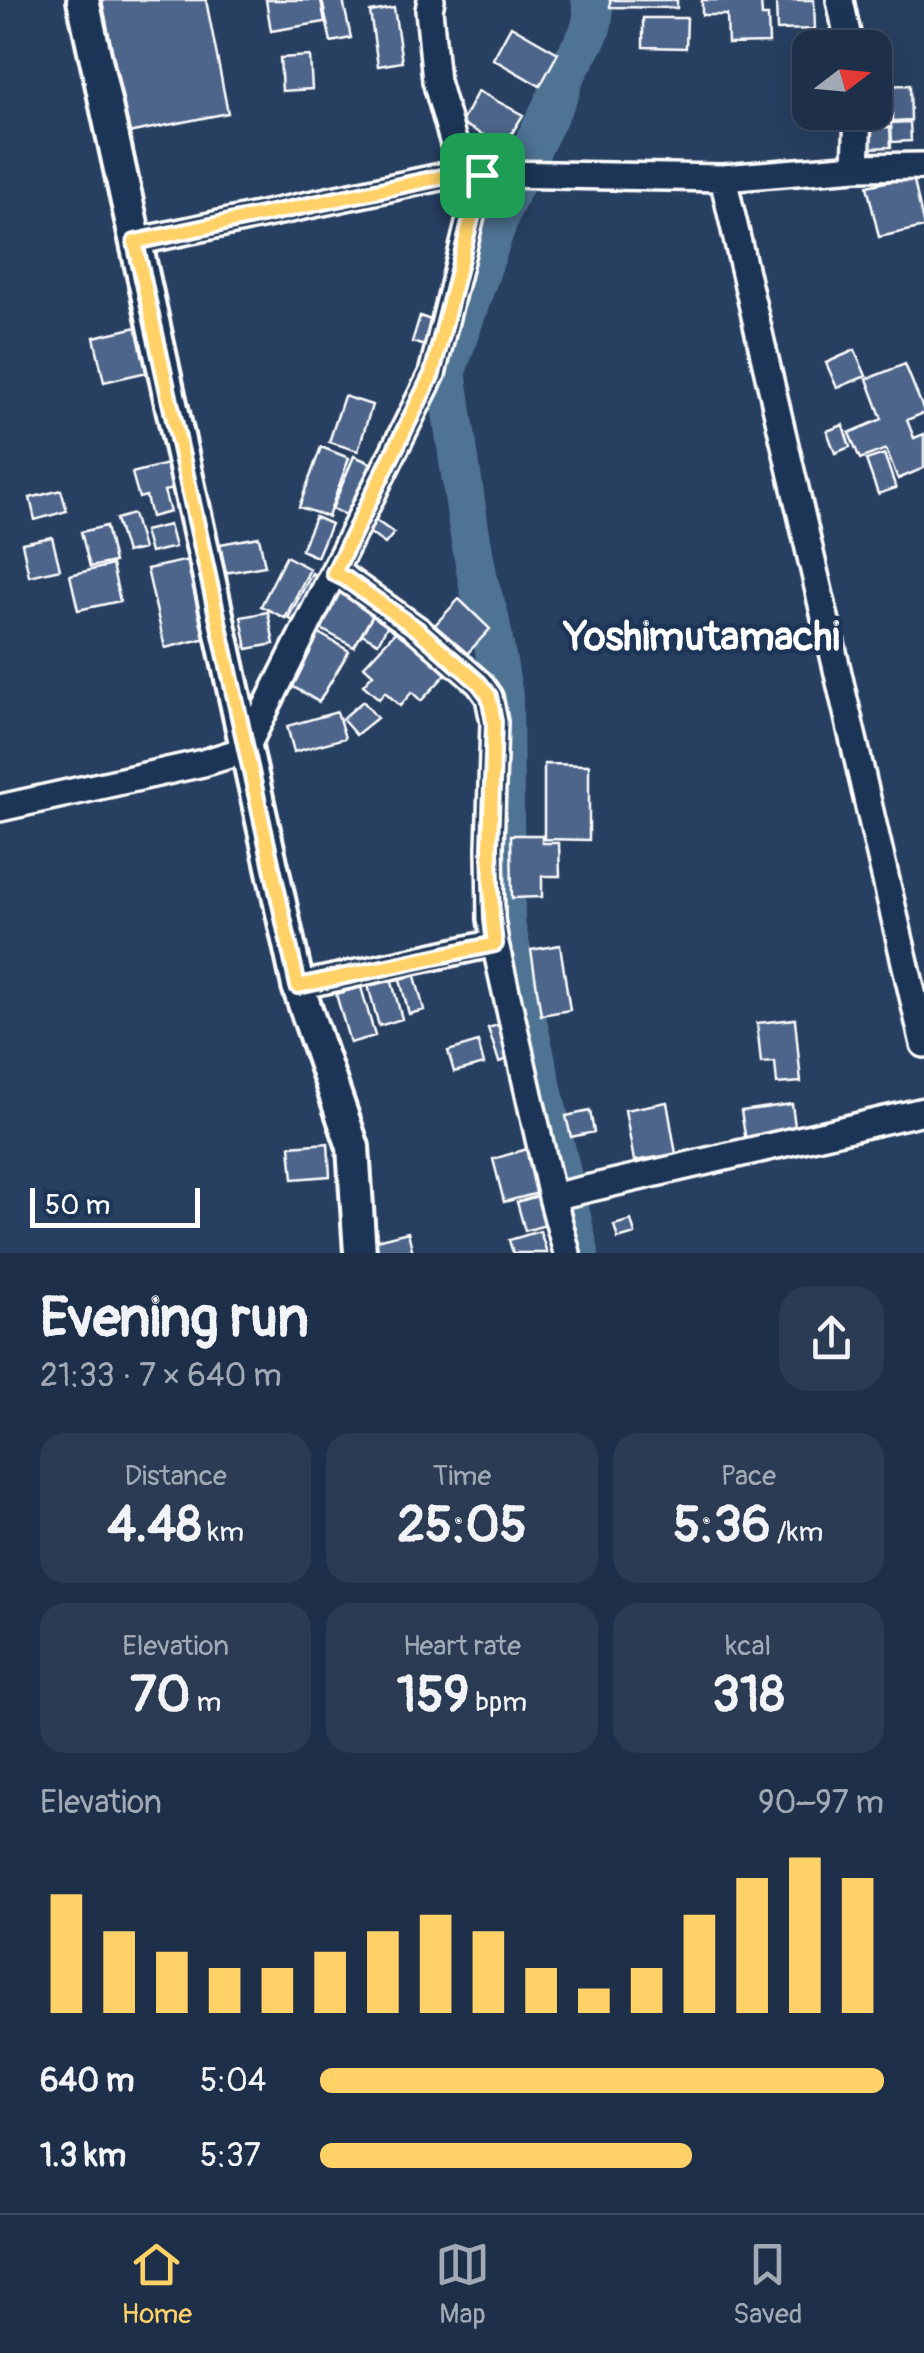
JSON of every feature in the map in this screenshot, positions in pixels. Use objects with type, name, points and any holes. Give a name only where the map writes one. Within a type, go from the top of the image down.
[{"type":"street","points":[[83,0],[298,986],[353,1148],[360,1253]]},
{"type":"street","points":[[0,808],[204,763],[246,750],[432,374],[481,175],[436,81],[431,0]]},
{"type":"street","points":[[840,0],[846,30]]},
{"type":"street","points":[[856,167],[857,130]]},
{"type":"street","points":[[135,242],[446,176],[722,178],[856,167],[924,168]]},
{"type":"street","points":[[722,178],[924,1044]]},
{"type":"street","points":[[334,573],[418,630],[489,696],[494,722],[490,848],[495,944],[567,1253]]},
{"type":"street","points":[[298,986],[495,944]]},
{"type":"street","points":[[552,1197],[924,1111]]},
{"type":"building","points":[[102,0],[206,0],[228,113],[128,133]]},
{"type":"building","points":[[266,0],[321,0],[325,22],[271,31]]},
{"type":"building","points":[[322,0],[343,0],[351,38],[331,42]]},
{"type":"building","points":[[610,0],[677,0],[677,8],[610,7]]},
{"type":"building","points":[[702,0],[761,0],[762,16],[768,16],[769,43],[728,44],[727,15],[702,15]]},
{"type":"building","points":[[776,0],[814,0],[815,29],[777,30]]},
{"type":"building","points":[[394,8],[402,62],[378,66],[370,12]]},
{"type":"building","points":[[643,18],[687,18],[686,48],[643,47]]},
{"type":"building","points":[[511,26],[558,53],[540,86],[493,59]]},
{"type":"building","points":[[310,56],[312,89],[282,91],[280,58]]},
{"type":"building","points":[[910,85],[911,120],[893,121],[892,86]]},
{"type":"building","points":[[478,91],[523,115],[504,146],[461,123]]},
{"type":"building","points":[[910,122],[911,141],[892,142],[892,123]]},
{"type":"building","points":[[866,130],[890,130],[891,147],[867,148]]},
{"type":"building","points":[[913,176],[924,227],[879,237],[867,186]]},
{"type":"building","points":[[420,316],[436,322],[428,347],[412,342]]},
{"type":"building","points":[[137,327],[147,372],[104,382],[94,337]]},
{"type":"building","points":[[855,350],[866,376],[837,388],[826,363]]},
{"type":"building","points":[[905,364],[924,411],[907,420],[914,438],[924,434],[924,468],[898,479],[886,449],[860,459],[849,433],[882,419],[867,379]]},
{"type":"building","points":[[344,396],[372,405],[358,451],[329,442]]},
{"type":"building","points":[[843,425],[850,447],[835,453],[827,431]]},
{"type":"building","points":[[321,447],[349,458],[328,517],[299,507]]},
{"type":"building","points":[[884,454],[896,488],[878,494],[866,460]]},
{"type":"building","points":[[354,456],[375,465],[353,518],[332,509]]},
{"type":"building","points":[[167,464],[173,489],[164,491],[170,512],[151,517],[146,496],[139,498],[132,473]]},
{"type":"building","points":[[61,490],[67,511],[35,520],[30,498]]},
{"type":"building","points":[[133,514],[143,549],[126,553],[116,519]]},
{"type":"building","points":[[315,517],[331,524],[317,557],[301,550]]},
{"type":"building","points":[[375,520],[394,533],[385,544],[367,531]]},
{"type":"building","points":[[169,525],[175,547],[150,553],[144,531]]},
{"type":"building","points":[[106,526],[114,562],[90,567],[81,532]]},
{"type":"building","points":[[52,537],[60,569],[29,576],[22,543]]},
{"type":"building","points":[[259,537],[265,566],[225,573],[220,544]]},
{"type":"building","points":[[286,556],[310,569],[285,618],[261,606]]},
{"type":"building","points":[[188,560],[206,638],[165,648],[147,569]]},
{"type":"building","points":[[112,565],[120,601],[78,610],[70,575]]},
{"type":"building","points":[[312,573],[323,579],[299,624],[288,618]]},
{"type":"building","points":[[338,588],[376,610],[354,647],[316,626]]},
{"type":"building","points":[[459,599],[490,629],[464,657],[433,627]]},
{"type":"building","points":[[376,610],[391,619],[378,643],[362,634]]},
{"type":"building","points":[[268,612],[274,644],[247,649],[241,617]]},
{"type":"building","points":[[312,629],[349,651],[319,702],[282,680]]},
{"type":"building","points":[[398,629],[446,674],[421,701],[412,692],[400,706],[385,692],[379,699],[363,685],[373,674],[364,666]]},
{"type":"building","points":[[363,701],[377,718],[356,735],[342,719]]},
{"type":"building","points":[[337,712],[345,738],[294,752],[287,726]]},
{"type":"building","points":[[544,764],[589,765],[589,840],[544,839]]},
{"type":"building","points":[[511,835],[542,835],[542,843],[559,843],[560,876],[542,876],[542,897],[512,898]]},
{"type":"building","points":[[560,945],[570,1010],[541,1015],[531,950]]},
{"type":"building","points":[[414,972],[424,1010],[409,1014],[399,976]]},
{"type":"building","points":[[391,978],[402,1019],[379,1026],[368,985]]},
{"type":"building","points":[[361,987],[375,1036],[350,1043],[336,994]]},
{"type":"building","points":[[795,1019],[801,1082],[777,1084],[775,1062],[761,1063],[757,1023]]},
{"type":"building","points":[[504,1023],[515,1057],[499,1062],[488,1028]]},
{"type":"building","points":[[478,1042],[484,1064],[454,1072],[448,1051]]},
{"type":"building","points":[[667,1102],[676,1154],[634,1161],[625,1110]]},
{"type":"building","points":[[792,1104],[796,1134],[746,1141],[741,1111]]},
{"type":"building","points":[[590,1111],[594,1132],[571,1137],[566,1116]]},
{"type":"building","points":[[328,1143],[330,1176],[293,1179],[290,1146]]},
{"type":"building","points":[[527,1149],[538,1193],[504,1202],[493,1159]]},
{"type":"building","points":[[541,1195],[549,1224],[525,1231],[517,1202]]},
{"type":"building","points":[[631,1220],[635,1234],[618,1239],[614,1225]]},
{"type":"building","points":[[540,1231],[547,1253],[513,1253],[509,1240]]},
{"type":"building","points":[[408,1232],[413,1253],[371,1253],[368,1242]]},
{"type":"waterway","points":[[579,1253],[505,924],[503,696],[469,529],[446,371],[502,208],[588,36],[592,25],[591,0]]},
{"type":"district","name":"Yoshimutamachi","points":[[702,636]]},
{"type":"route","points":[[482,175],[432,374],[334,573],[418,630],[489,696],[494,722],[490,848],[495,944],[298,986],[135,242],[446,176],[482,175]]}]
